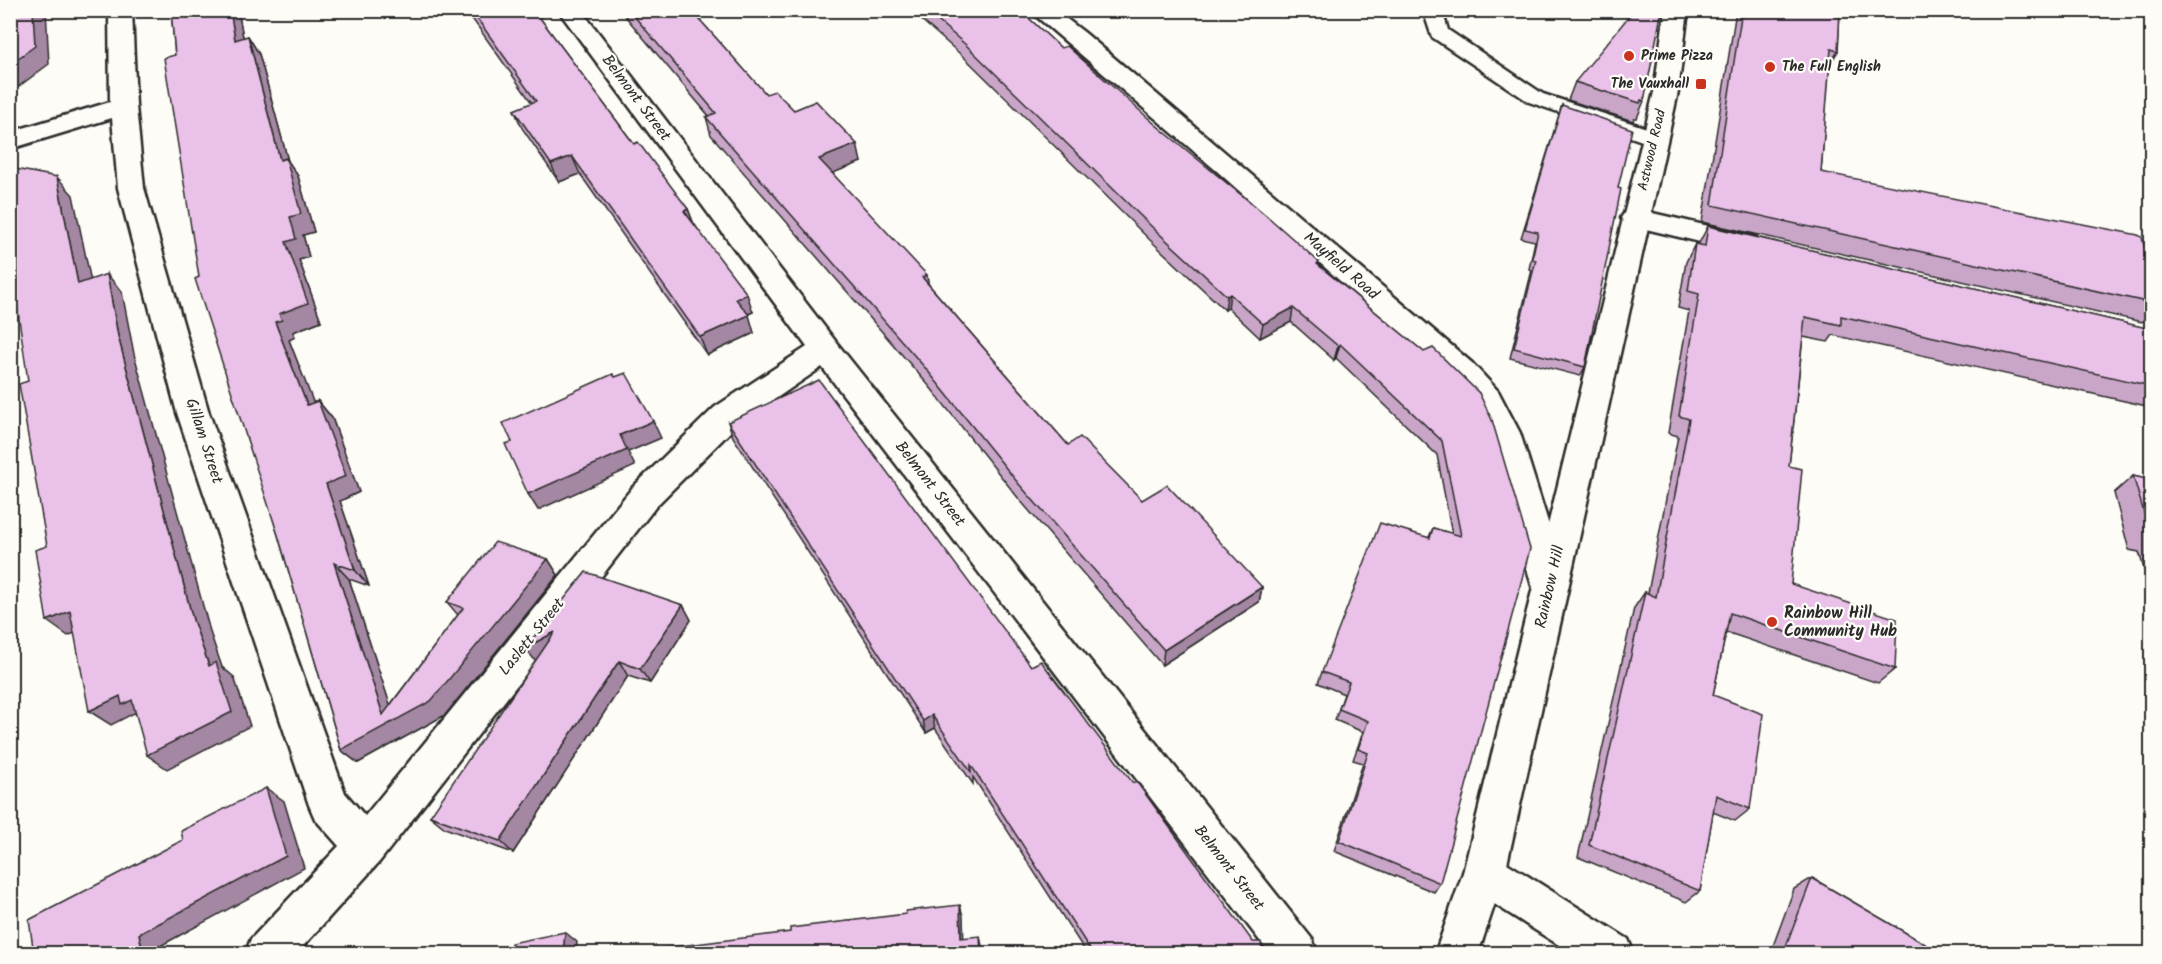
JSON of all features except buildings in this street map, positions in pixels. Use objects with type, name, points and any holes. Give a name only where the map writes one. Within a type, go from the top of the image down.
[{"type":"street","name":"Gillam Street","points":[[120,10],[123,106],[131,188],[193,413],[329,805],[366,847]]},
{"type":"street","name":"Belmont Street","points":[[569,10],[825,350],[1297,954]]},
{"type":"street","name":"Mayfield Road","points":[[1040,10],[1077,38],[1245,182],[1461,371],[1487,399],[1504,433],[1550,586]]},
{"type":"street","name":"Astwood Road","points":[[1635,218],[1666,92],[1677,10]]},
{"type":"street","points":[[10,141],[123,106]]},
{"type":"street","points":[[1635,218],[1773,250]]},
{"type":"street","name":"Rainbow Hill","points":[[1456,954],[1484,873],[1635,218]]},
{"type":"street","name":"Laslett Street","points":[[266,954],[366,847],[645,496],[726,417],[825,350]]},
{"type":"street","points":[[1484,873],[1613,954]]},
{"type":"lane","points":[[1432,10],[1439,33],[1536,98],[1654,138]]},
{"type":"place","name":"Prime Pizza","points":[[1629,56]]},
{"type":"place","name":"The Full English","points":[[1770,67]]},
{"type":"place","name":"The Vauxhall","points":[[1701,84]]},
{"type":"place","name":"Rainbow Hill Community Hub","points":[[1772,622]]}]
